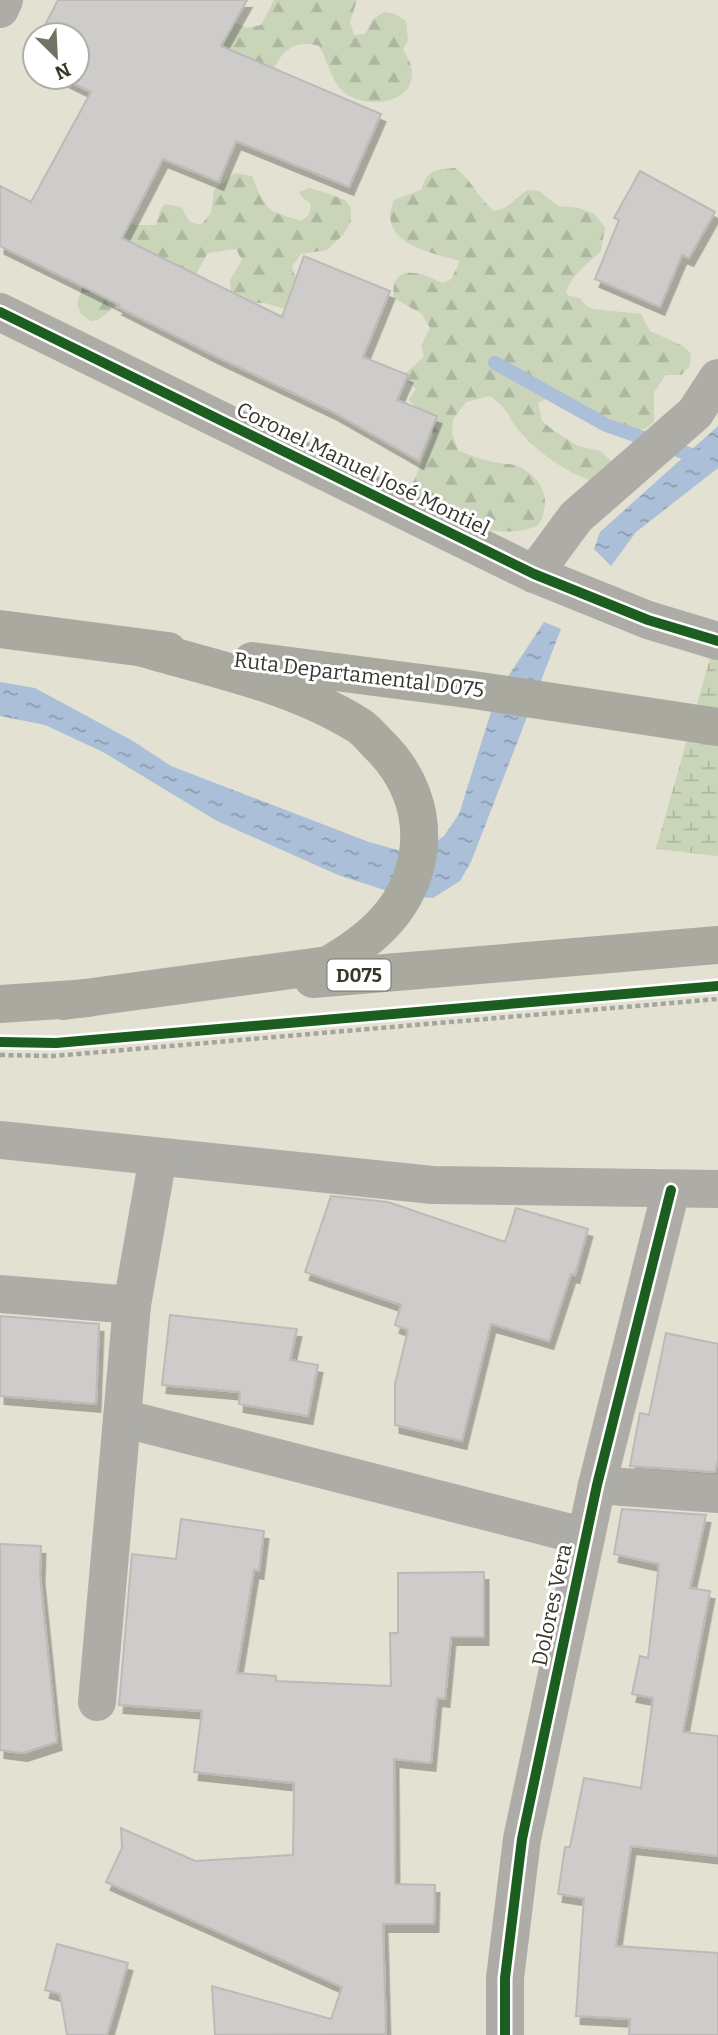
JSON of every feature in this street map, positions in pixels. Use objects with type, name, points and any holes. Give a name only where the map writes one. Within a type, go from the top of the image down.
[{"type":"highway","name":"Ruta Departamental D075","points":[[0,629],[467,689],[718,727]]},
{"type":"highway","points":[[63,1000],[328,965],[377,931],[406,893],[414,876],[421,834],[414,796],[394,760],[360,726],[297,694],[143,648]]},
{"type":"highway","name":"D075","points":[[0,1004],[718,945]]},
{"type":"street","points":[[0,9],[4,0]]},
{"type":"street","name":"Coronel Manuel José Montiel","points":[[0,312],[534,574],[648,620],[718,641]]},
{"type":"street","points":[[534,574],[576,517],[695,413],[718,378]]},
{"type":"street","points":[[0,1140],[432,1185],[718,1189]]},
{"type":"street","points":[[97,1703],[132,1305],[158,1157]]},
{"type":"street","name":"Dolores Vera","points":[[505,2035],[505,1978],[522,1839],[597,1485],[671,1190]]},
{"type":"street","points":[[0,1294],[132,1305]]},
{"type":"street","points":[[122,1418],[586,1537]]},
{"type":"street","points":[[597,1485],[718,1494]]},
{"type":"path","points":[[0,1055],[54,1056],[718,999]]},
{"type":"green space","points":[[186,0],[247,28],[261,25],[274,0],[357,0],[350,22],[354,35],[365,34],[373,19],[384,12],[395,14],[406,21],[408,41],[403,49],[412,68],[409,85],[403,93],[385,101],[353,98],[336,83],[319,46],[304,44],[293,47],[277,63],[263,114]]},
{"type":"green space","points":[[455,168],[494,211],[505,208],[527,190],[539,191],[558,206],[579,208],[594,214],[605,227],[601,251],[576,274],[566,292],[569,296],[580,298],[586,306],[594,309],[641,314],[650,331],[683,346],[691,354],[690,366],[681,375],[666,375],[654,392],[654,422],[645,429],[606,432],[590,424],[554,395],[538,403],[542,421],[553,430],[578,446],[601,451],[613,463],[593,481],[564,468],[536,448],[521,433],[501,405],[490,396],[466,402],[453,419],[452,433],[458,450],[483,460],[520,467],[532,475],[544,493],[545,507],[539,524],[519,531],[484,529],[448,518],[420,498],[412,485],[433,436],[431,423],[421,416],[409,399],[416,389],[402,377],[424,356],[421,346],[430,328],[422,314],[394,298],[394,287],[397,279],[409,273],[417,273],[442,283],[451,280],[460,261],[409,244],[392,227],[390,215],[394,200],[421,190],[429,174]]},
{"type":"green space","points":[[235,173],[252,176],[262,200],[273,211],[300,221],[308,215],[311,204],[299,192],[309,188],[345,200],[351,208],[351,221],[344,234],[327,250],[301,254],[292,266],[294,274],[302,281],[286,309],[264,303],[249,303],[231,293],[230,280],[242,260],[236,249],[208,253],[191,278],[118,300],[113,308],[98,320],[91,321],[81,314],[77,304],[92,257],[124,220],[135,225],[156,225],[165,204],[181,207],[190,222],[201,225],[211,213],[214,190]]},
{"type":"green space","points":[[718,630],[718,856],[656,849]]},
{"type":"water","points":[[718,426],[718,468],[636,532],[611,566],[594,549],[600,532]]},
{"type":"water","points":[[544,622],[561,629],[471,862],[460,881],[433,898],[400,895],[338,875],[217,821],[103,752],[45,725],[0,716],[0,682],[35,688],[133,741],[171,766],[369,842],[405,852],[427,848],[444,836],[459,814],[497,693]]},
{"type":"building","points":[[58,0],[247,0],[221,46],[381,114],[349,187],[236,141],[219,182],[163,159],[122,238],[282,317],[304,256],[390,291],[363,357],[408,375],[397,400],[437,416],[419,461],[331,411],[217,357],[118,307],[120,305],[0,246],[0,186],[31,202],[91,92],[91,21],[47,21]]},
{"type":"building","points":[[640,171],[715,212],[689,258],[682,255],[660,307],[595,279],[619,220],[614,218]]},
{"type":"building","points":[[331,1196],[388,1202],[505,1242],[516,1208],[588,1229],[575,1275],[571,1274],[549,1341],[491,1324],[462,1441],[395,1425],[395,1384],[408,1330],[395,1325],[401,1305],[305,1272]]},
{"type":"building","points":[[170,1315],[297,1329],[290,1360],[318,1365],[308,1416],[239,1404],[240,1392],[162,1385]]},
{"type":"building","points":[[0,1316],[99,1324],[96,1404],[0,1396]]},
{"type":"building","points":[[666,1333],[718,1344],[718,1460],[715,1472],[630,1466],[640,1413],[649,1415]]},
{"type":"building","points":[[622,1509],[706,1515],[690,1588],[710,1591],[683,1732],[718,1736],[718,1856],[631,1846],[616,1946],[718,1953],[718,2035],[629,2035],[630,2019],[576,2016],[584,1898],[558,1894],[565,1847],[570,1847],[584,1778],[641,1788],[653,1698],[632,1694],[640,1656],[648,1658],[659,1564],[614,1554]]},
{"type":"building","points":[[181,1519],[264,1531],[259,1571],[254,1570],[237,1673],[276,1676],[276,1681],[391,1686],[390,1633],[398,1633],[398,1573],[484,1572],[484,1637],[451,1637],[445,1699],[437,1698],[431,1763],[394,1759],[395,1884],[435,1885],[434,1924],[383,1924],[386,2034],[215,2035],[212,1986],[331,2019],[342,1987],[106,1882],[122,1848],[121,1828],[195,1861],[293,1855],[294,1783],[194,1772],[202,1711],[119,1705],[132,1554],[176,1559]]},
{"type":"building","points":[[0,1544],[41,1546],[40,1575],[57,1742],[23,1753],[0,1750]]},
{"type":"building","points":[[57,1944],[128,1963],[107,2035],[67,2035],[60,1994],[45,1990]]},
{"type":"waterway","points":[[495,363],[606,425],[703,459]]},
{"type":"cycle path","points":[[0,312],[534,574],[648,620],[718,641]]},
{"type":"cycle path","points":[[0,1042],[56,1043],[718,986]]},
{"type":"cycle path","points":[[505,2035],[505,1978],[522,1839],[597,1485],[671,1190]]}]
